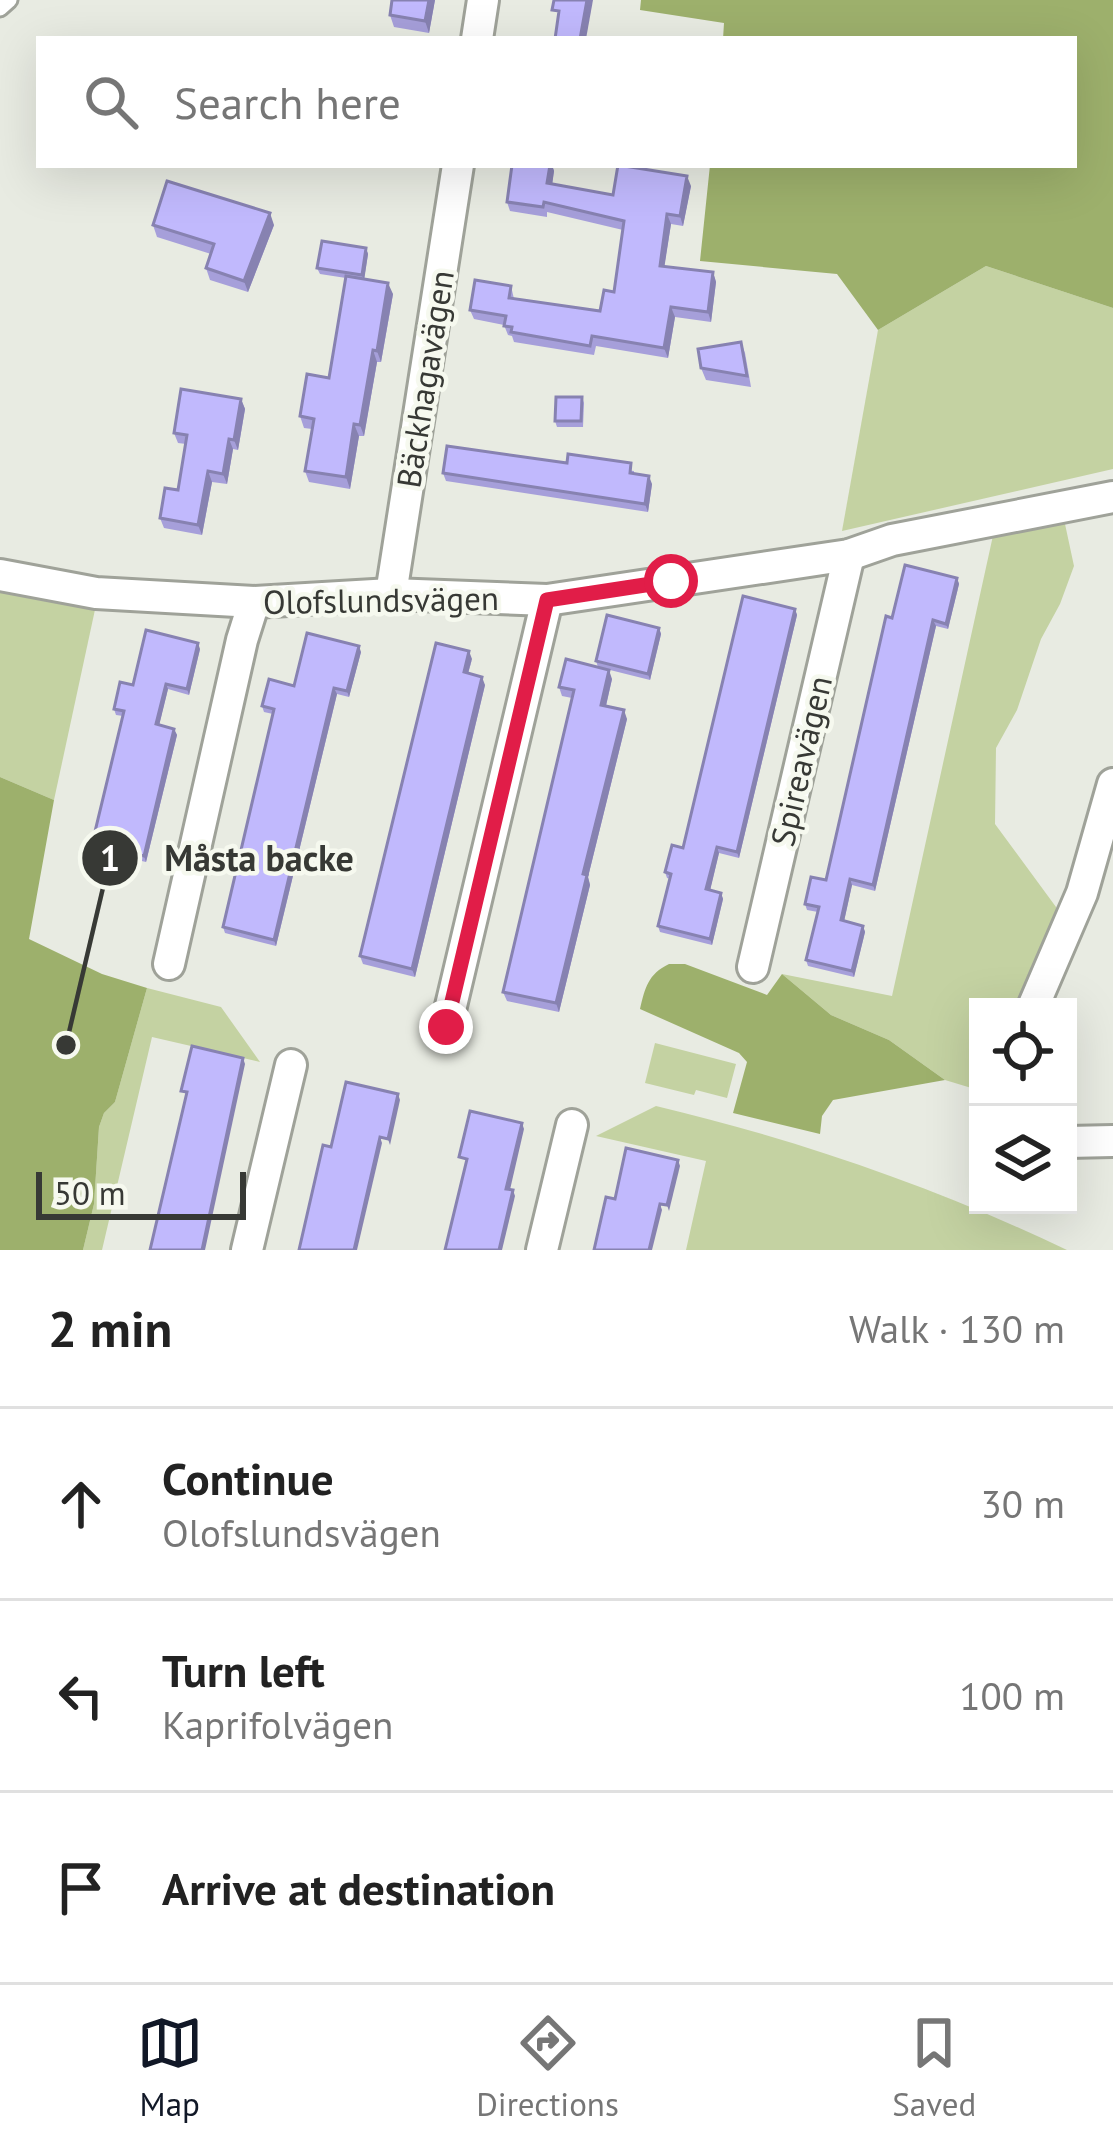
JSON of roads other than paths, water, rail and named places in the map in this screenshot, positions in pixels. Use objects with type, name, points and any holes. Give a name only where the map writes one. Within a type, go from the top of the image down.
[{"type":"street","points":[[477,36],[483,0]]},
{"type":"street","name":"Bäckhagavägen","points":[[391,594],[458,168]]},
{"type":"street","name":"Olofslundsvägen","points":[[0,575],[96,593],[254,602],[391,594],[547,600],[849,554],[892,540],[1112,501]]},
{"type":"street","name":"Spireavägen","points":[[753,967],[849,554]]},
{"type":"street","points":[[446,1027],[547,600]]},
{"type":"street","points":[[169,964],[254,602]]},
{"type":"street","points":[[1038,998],[1082,893],[1113,784]]},
{"type":"street","points":[[247,1250],[291,1065]]},
{"type":"street","points":[[542,1250],[572,1125]]},
{"type":"street","points":[[1077,1142],[1113,1142]]},
{"type":"lane","points":[[0,8],[9,0]]},
{"type":"place","name":"Måsta backe","points":[[66,1045]]}]
